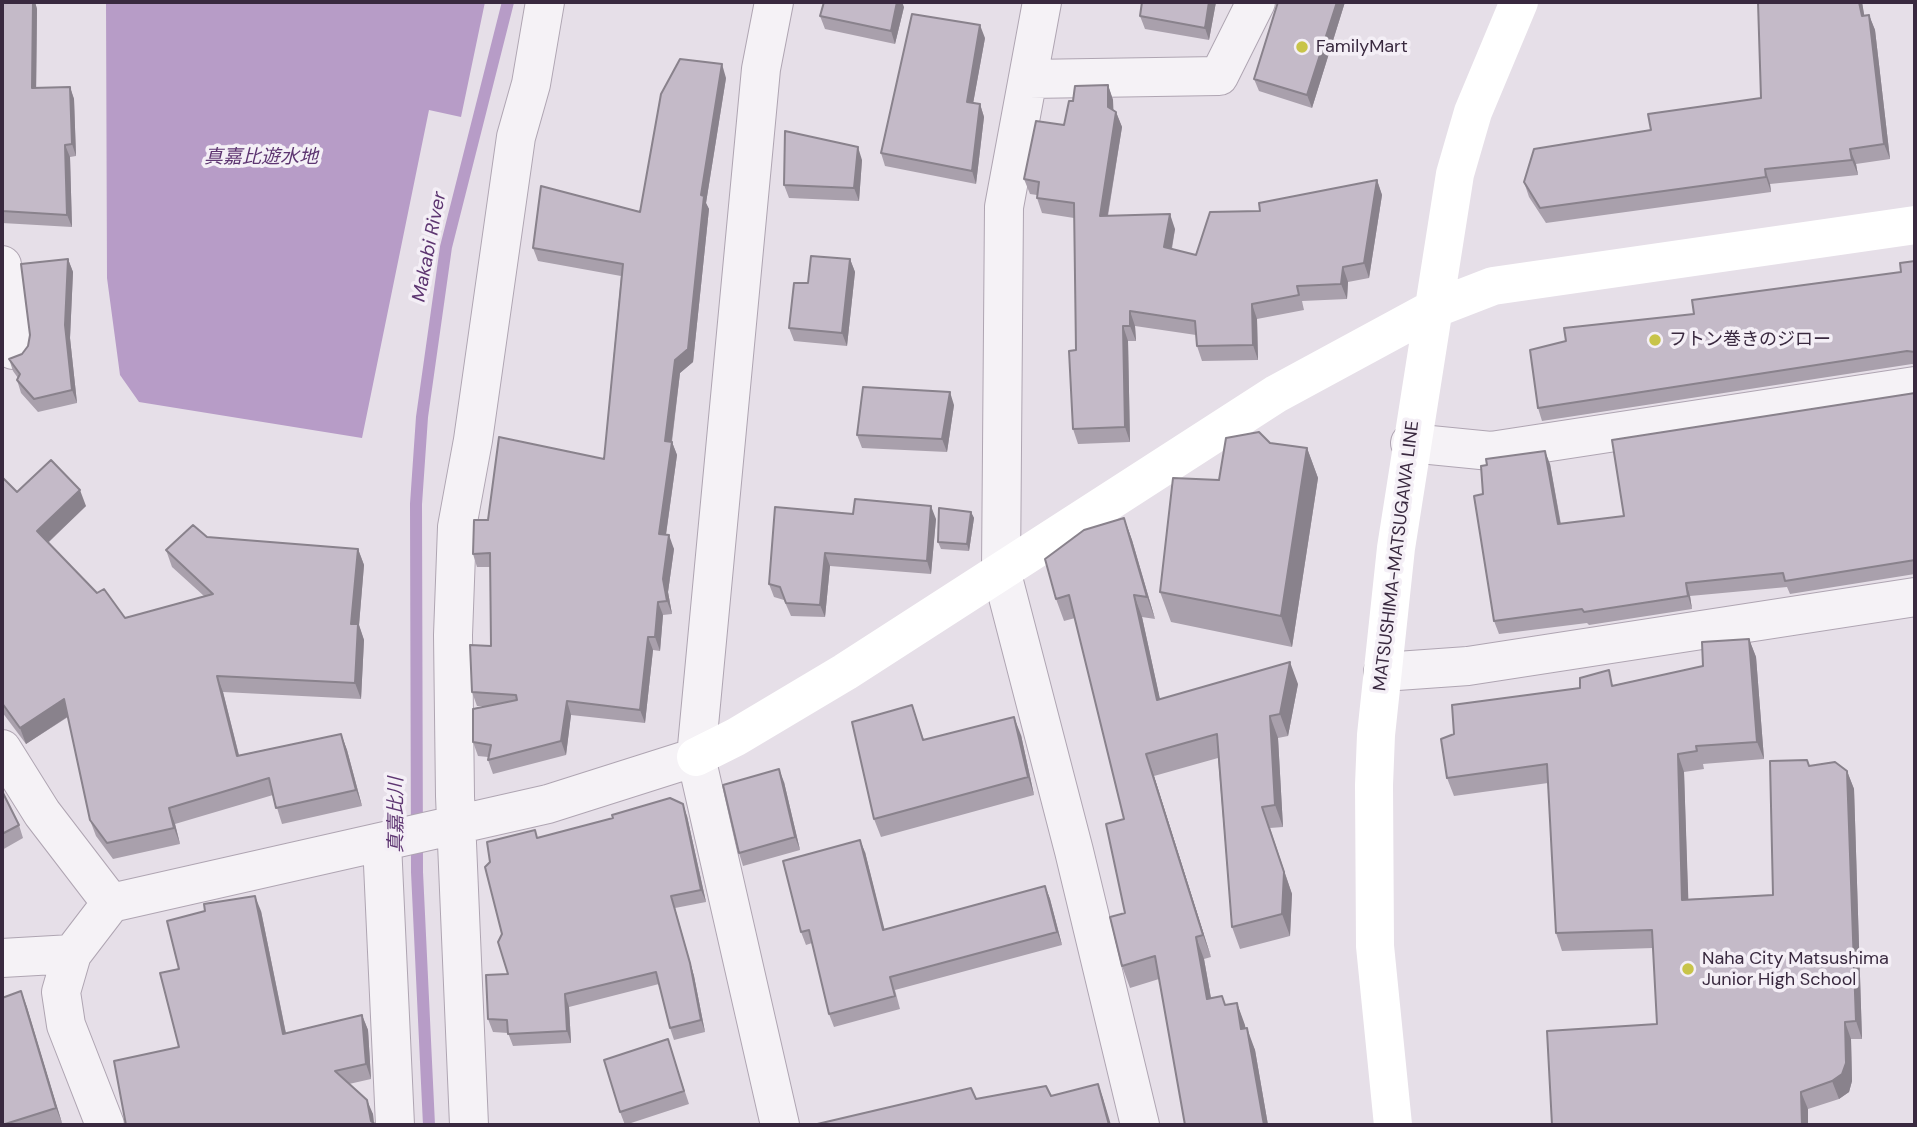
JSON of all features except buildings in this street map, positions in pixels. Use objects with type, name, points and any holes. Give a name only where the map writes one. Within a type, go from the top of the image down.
[{"type":"street","points":[[469,1125],[446,828],[457,527],[473,440],[523,80],[545,2]]},
{"type":"street","points":[[774,2],[760,81],[696,757],[780,1125]]},
{"type":"street","points":[[1042,2],[1004,207],[1001,570],[1074,851],[1140,1125]]},
{"type":"street","points":[[1029,79],[1219,76],[1256,2]]},
{"type":"street","name":"MATSUSHIMA-MATSUGAWA LINE","points":[[1393,1125],[1375,946],[1374,785],[1383,673],[1410,443],[1455,174],[1473,112],[1519,2]]},
{"type":"street","points":[[105,1125],[66,1025],[61,992],[72,954],[111,903],[548,804],[696,757],[794,703],[1276,394],[1431,310],[1493,286],[1915,225]]},
{"type":"street","points":[[2,265],[13,350]]},
{"type":"street","points":[[1410,443],[1490,451],[1915,386]]},
{"type":"street","points":[[1383,673],[1468,666],[1915,597]]},
{"type":"street","points":[[2,749],[42,813],[111,903]]},
{"type":"street","points":[[387,841],[395,1125]]},
{"type":"street","points":[[2,958],[72,954]]},
{"type":"water","name":"真嘉比遊水地","points":[[106,2],[485,2],[461,117],[429,110],[362,438],[139,402],[120,375],[107,278]]},
{"type":"waterway","name":"真嘉比川","points":[[429,1125],[417,872],[416,504],[422,417],[446,247],[508,2]]},
{"type":"place","name":"FamilyMart","points":[[1302,47]]},
{"type":"place","name":"フトン巻きのジロー","points":[[1655,340]]},
{"type":"place","name":"Naha City Matsushima Junior High School","points":[[1688,969]]},
{"type":"water label","name":"Makabi River","points":[[430,247]]}]
